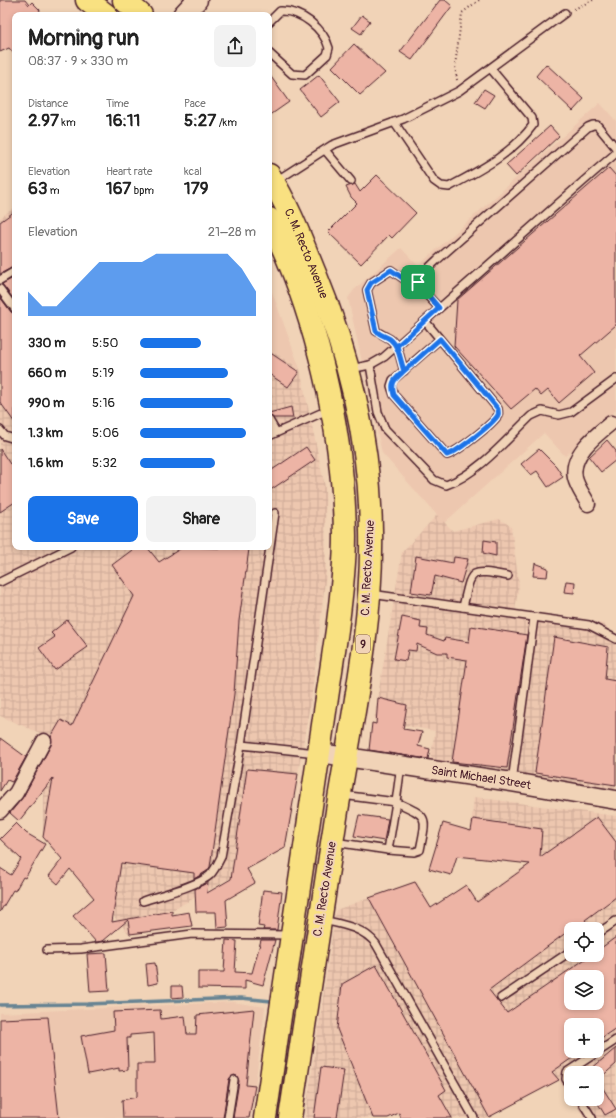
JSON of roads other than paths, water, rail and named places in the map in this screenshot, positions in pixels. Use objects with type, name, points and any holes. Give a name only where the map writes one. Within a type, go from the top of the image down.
[{"type":"highway","points":[[87,0],[102,12]]},
{"type":"highway","points":[[124,0],[138,12]]},
{"type":"highway","name":"C. M. Recto Avenue","points":[[272,182],[296,227],[326,301],[348,370],[365,449],[371,530],[369,593],[358,678],[290,1118]]},
{"type":"highway","name":"C. M. Recto Avenue","points":[[265,1118],[320,753],[344,579],[345,537],[340,472],[330,409],[317,348],[292,270],[272,226]]},
{"type":"main road","points":[[186,12],[197,0]]},
{"type":"street","points":[[588,504],[575,479],[574,465],[578,456],[597,434],[614,424]]},
{"type":"street","points":[[0,811],[16,793],[44,741]]},
{"type":"street","name":"Saint Michael Street","points":[[320,753],[512,782],[616,800]]},
{"type":"lane","points":[[272,19],[280,11],[300,15],[322,34],[329,48],[326,56],[305,75],[292,74],[272,56]]},
{"type":"lane","points":[[272,179],[341,141],[394,122],[459,91],[491,69],[504,57],[565,13]]},
{"type":"lane","points":[[394,122],[434,181],[441,186],[449,187],[492,164],[525,136],[533,125],[532,118],[491,69]]},
{"type":"lane","points":[[348,370],[370,365],[397,346],[608,160],[616,149],[597,126],[593,124],[588,127],[437,260],[420,276],[418,282]]},
{"type":"lane","points":[[324,150],[351,181]]},
{"type":"lane","points":[[404,371],[397,346],[390,339],[376,331],[367,290],[371,283],[391,270],[404,279],[418,282],[439,308]]},
{"type":"lane","points":[[0,280],[12,273]]},
{"type":"lane","points":[[0,289],[12,305]]},
{"type":"lane","points":[[425,321],[440,339],[498,409],[498,415],[454,453],[447,455],[394,395],[392,386],[393,380],[440,339]]},
{"type":"lane","points":[[370,365],[378,412],[385,429],[434,480],[446,486],[458,481],[476,468],[531,416],[542,411],[559,415],[571,412],[616,379]]},
{"type":"lane","points":[[272,434],[330,409]]},
{"type":"lane","points":[[272,425],[276,432]]},
{"type":"lane","points":[[0,430],[5,436],[12,438]]},
{"type":"lane","points":[[272,533],[275,513]]},
{"type":"lane","points":[[0,582],[65,550]]},
{"type":"lane","points":[[143,901],[200,882],[210,876],[217,867],[221,857],[241,745],[270,550]]},
{"type":"lane","points":[[463,607],[469,581],[474,574],[480,571],[508,576]]},
{"type":"lane","points":[[369,593],[589,625],[616,639]]},
{"type":"lane","points":[[512,782],[534,618]]},
{"type":"lane","points":[[241,745],[320,753]]},
{"type":"lane","points":[[388,850],[401,765]]},
{"type":"lane","points":[[332,842],[414,852],[420,850],[425,823],[420,813],[396,802],[340,794]]},
{"type":"lane","points":[[320,919],[349,925],[374,941],[474,1118]]},
{"type":"lane","points":[[604,929],[616,921]]},
{"type":"lane","points":[[47,950],[81,949],[192,934],[293,935]]},
{"type":"lane","points":[[501,998],[564,956]]},
{"type":"lane","points":[[576,1066],[616,1040]]},
{"type":"lane","points":[[228,1118],[234,1080]]},
{"type":"lane","points":[[584,1106],[592,1118]]},
{"type":"waterway","points":[[0,1005],[87,1004],[241,998],[271,1001]]}]
